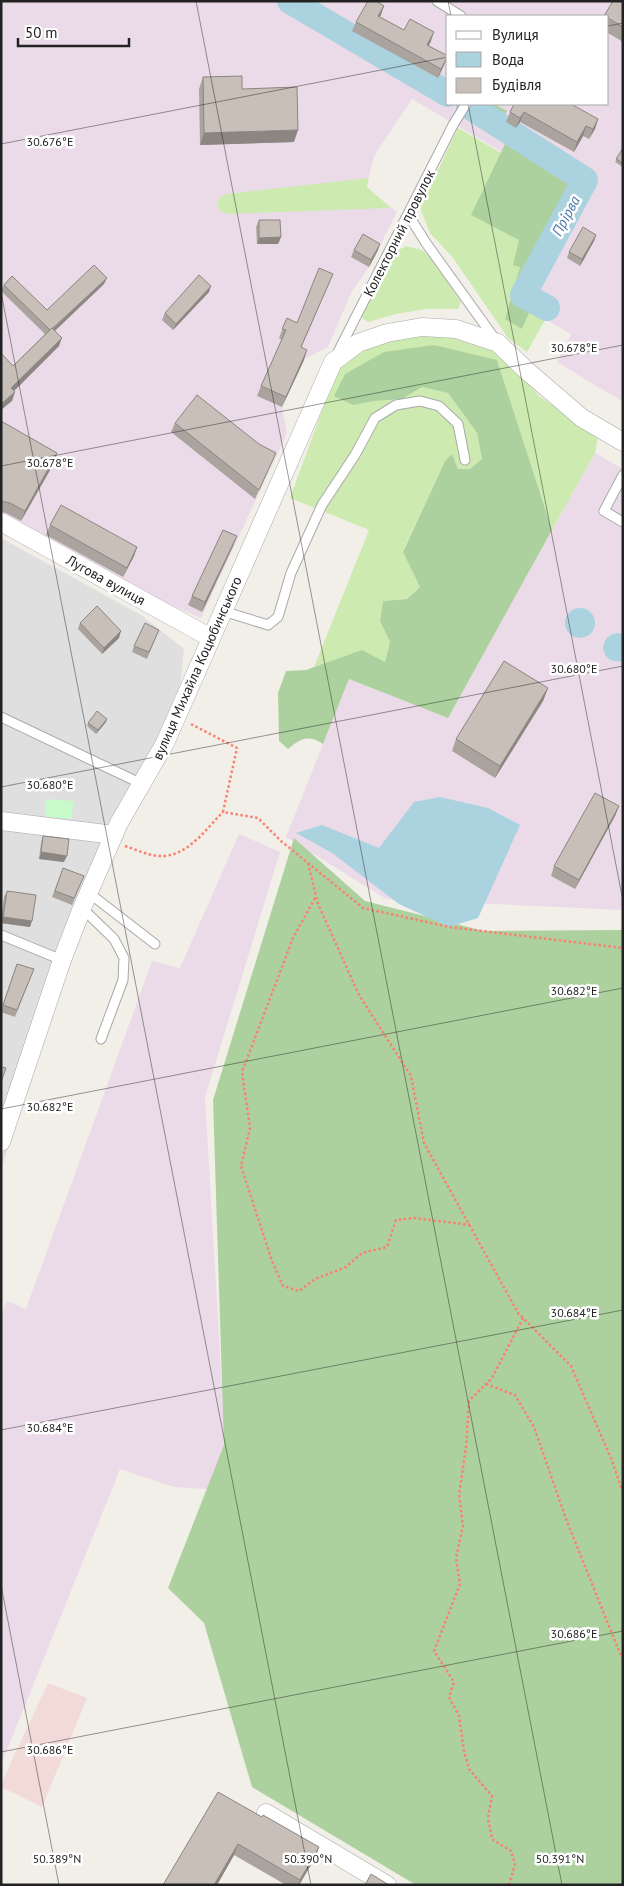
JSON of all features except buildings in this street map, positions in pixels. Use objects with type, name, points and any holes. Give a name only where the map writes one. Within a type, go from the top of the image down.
[{"type":"street","points":[[333,362],[358,344],[388,333],[422,327],[456,330],[498,343],[582,418],[623,442]]},
{"type":"street","name":"вулиця Михайла Коцюбинського","points":[[1,1142],[62,960],[85,901],[113,838],[165,743],[177,717],[333,362]]},
{"type":"street","name":"Лугова вулиця","points":[[1,522],[211,638]]},
{"type":"street","points":[[1,821],[113,838]]},
{"type":"street","points":[[266,1812],[387,1885]]},
{"type":"lane","points":[[437,1],[459,15]]},
{"type":"lane","name":"Колекторний провулок","points":[[333,362],[409,216],[453,125],[465,105]]},
{"type":"lane","points":[[409,216],[426,243],[498,343]]},
{"type":"lane","points":[[223,611],[268,626],[278,617],[291,573],[322,505],[355,455],[375,418],[396,405],[420,401],[439,406],[458,424],[465,460]]},
{"type":"lane","points":[[623,475],[604,511],[623,522]]},
{"type":"lane","points":[[1,717],[142,784]]},
{"type":"lane","points":[[85,901],[155,944]]},
{"type":"lane","points":[[85,901],[114,939],[124,958],[123,980],[101,1039]]},
{"type":"lane","points":[[1,935],[62,960]]},
{"type":"path","points":[[113,838],[153,855],[168,856],[188,849],[222,812],[237,748],[177,717]]},
{"type":"path","points":[[222,812],[258,818],[281,841],[363,908],[449,927],[623,948]]},
{"type":"path","points":[[308,863],[318,904],[359,996],[411,1076],[424,1144],[518,1313],[571,1366],[611,1458],[623,1493]]},
{"type":"path","points":[[316,897],[294,938],[242,1072],[250,1128],[241,1166],[272,1261],[283,1286],[299,1291],[315,1279],[346,1267],[362,1253],[387,1247],[396,1220],[414,1218],[470,1225]]},
{"type":"path","points":[[509,1885],[515,1864],[511,1851],[492,1839],[488,1818],[492,1796],[469,1769],[464,1752],[459,1716],[449,1697],[454,1682],[434,1652],[460,1584],[456,1558],[463,1526],[460,1495],[469,1401],[492,1378],[523,1318]]},
{"type":"path","points":[[486,1384],[515,1395],[534,1427],[566,1519],[623,1661]]},
{"type":"shaded area","points":[[1,1],[623,1],[623,402],[557,362],[571,334],[525,308],[581,199],[412,99],[374,156],[366,187],[397,212],[369,267],[351,293],[328,347],[303,360],[282,407],[287,433],[201,618],[120,583],[1,513]]},
{"type":"shaded area","points":[[595,453],[623,469],[623,910],[386,899],[286,837],[349,679],[448,717]]},
{"type":"shaded area","points":[[1,538],[141,615],[184,649],[177,717],[114,835],[1,1169]]},
{"type":"shaded area","points":[[239,834],[280,852],[205,1097],[226,1458],[218,1490],[174,1487],[120,1469],[1,1765],[1,1315],[7,1301],[26,1309],[152,961],[180,968]]},
{"type":"shaded area","points":[[48,1683],[87,1698],[42,1807],[1,1787],[1,1784]]},
{"type":"green space","points":[[480,105],[496,105],[507,111],[501,121],[517,132],[521,124],[590,171],[522,329],[505,319],[520,267],[513,265],[519,240],[471,215],[506,142],[472,119]]},
{"type":"green space","points":[[458,128],[581,199],[525,308],[545,320],[527,352],[508,338],[453,258],[430,233],[420,208]]},
{"type":"green space","points":[[369,178],[367,187],[391,208],[230,214],[221,212],[217,205],[219,198],[226,194]]},
{"type":"green space","points":[[406,246],[422,250],[430,257],[461,302],[458,309],[426,309],[396,314],[368,322],[363,319],[361,314],[393,253]]},
{"type":"green space","points":[[406,335],[453,335],[494,349],[505,358],[540,397],[598,435],[595,453],[552,530],[497,360],[353,405],[402,399],[422,387],[448,393],[477,433],[482,459],[470,469],[458,469],[452,455],[445,461],[403,551],[420,587],[407,599],[383,601],[380,621],[390,642],[385,662],[329,663],[314,667],[369,530],[290,498],[338,367],[374,343]]},
{"type":"green space","points":[[434,345],[497,360],[552,530],[448,718],[349,679],[323,744],[313,739],[304,739],[288,749],[279,741],[278,693],[286,671],[306,670],[362,650],[385,662],[390,642],[380,621],[383,601],[407,599],[420,587],[403,552],[445,461],[452,454],[458,469],[470,469],[482,459],[477,433],[448,393],[422,387],[402,399],[353,405],[334,396],[345,374],[384,352]]},
{"type":"green space","points":[[46,799],[73,801],[72,819],[45,817]]},
{"type":"green space","points":[[294,838],[365,901],[484,931],[623,930],[623,1885],[416,1885],[252,1787],[204,1623],[168,1588],[224,1445],[213,1100]]},
{"type":"water","points":[[580,608],[586,609],[594,617],[594,629],[586,637],[580,638],[574,637],[566,629],[565,623],[566,617],[574,609]]},
{"type":"water","points":[[617,633],[623,634],[623,661],[610,659],[604,650],[603,645],[606,640]]},
{"type":"water","points":[[440,797],[488,808],[520,825],[478,918],[449,927],[399,904],[332,853],[296,833],[322,825],[379,848],[414,802]]},
{"type":"waterway","name":"Прірва","points":[[290,1],[446,93]]},
{"type":"waterway","name":"Прірва","points":[[469,106],[585,180],[523,295],[547,308]]}]
